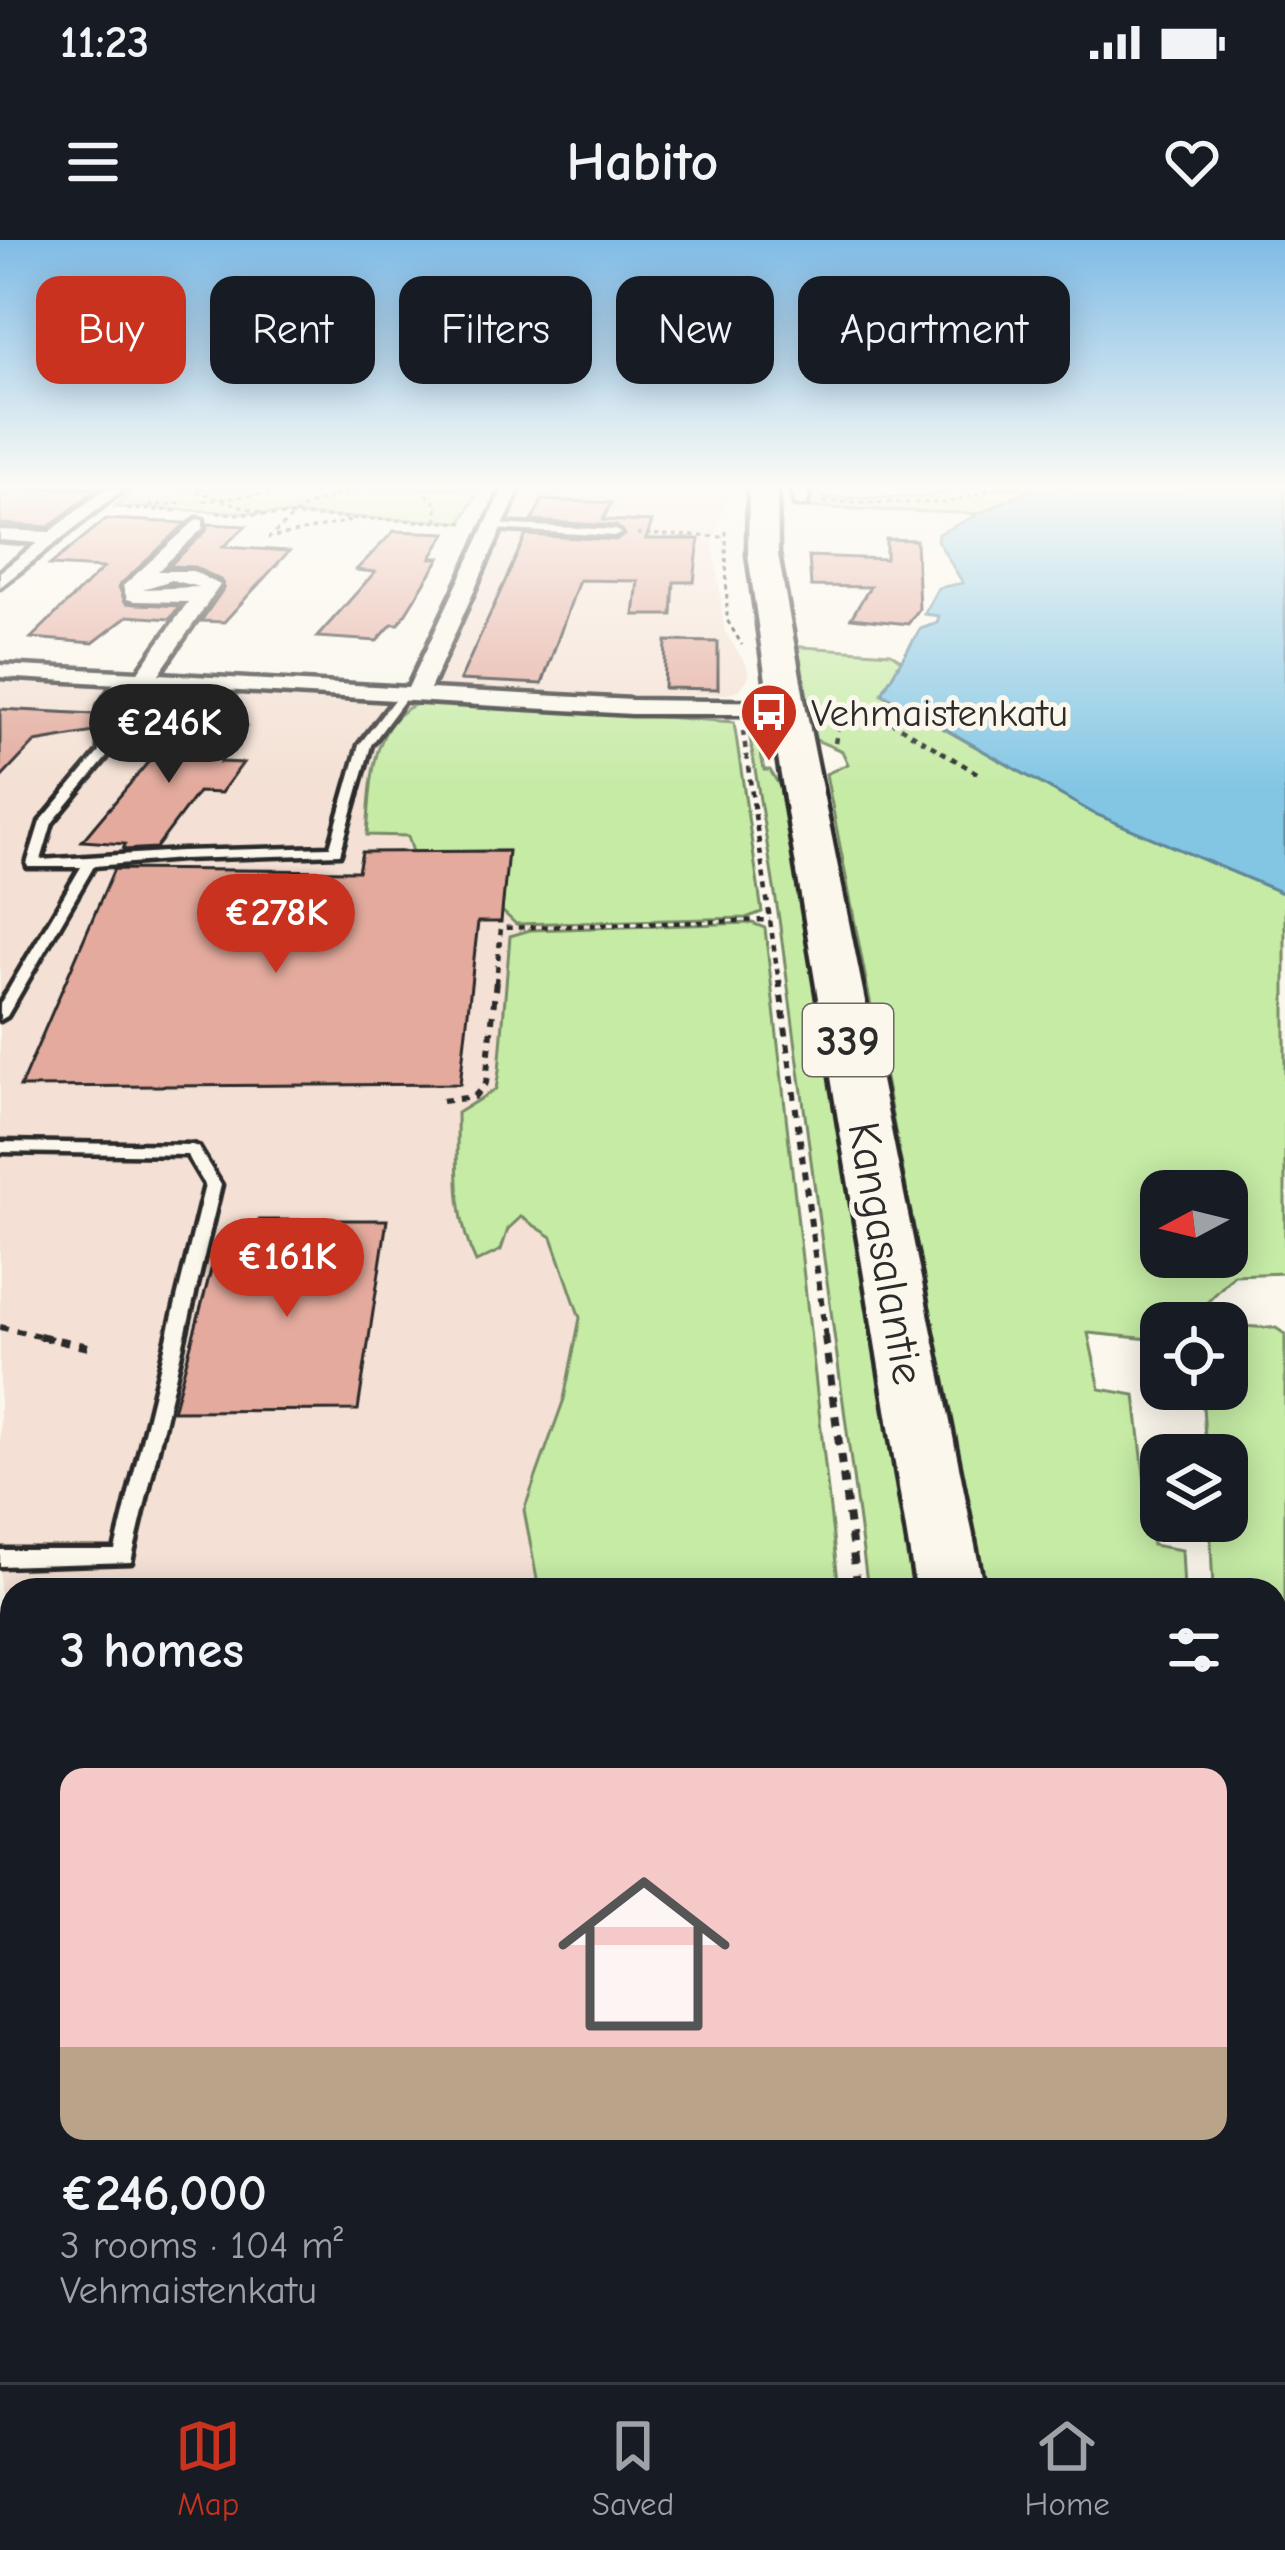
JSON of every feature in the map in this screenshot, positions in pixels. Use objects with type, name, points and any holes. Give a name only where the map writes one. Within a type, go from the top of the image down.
[{"type":"main road","name":"Kangasalantie","points":[[764,588],[766,709],[947,1578]]},
{"type":"street","points":[[134,678],[209,588]]},
{"type":"street","points":[[410,694],[464,588]]},
{"type":"street","points":[[0,671],[766,709]]},
{"type":"lane","points":[[134,678],[105,706],[105,752],[46,822],[33,864],[335,851],[365,745],[410,694]]},
{"type":"lane","points":[[0,1016],[90,863]]},
{"type":"lane","points":[[0,975],[23,978]]},
{"type":"lane","points":[[0,1147],[192,1150],[213,1185],[124,1557],[0,1558]]},
{"type":"path","points":[[727,588],[728,622],[756,668],[752,685],[741,696],[766,709],[770,920],[856,1578]]},
{"type":"path","points":[[833,752],[841,712],[868,708],[977,772]]},
{"type":"path","points":[[442,1101],[474,1097],[486,1083],[501,928],[770,920]]},
{"type":"path","points":[[0,1327],[93,1348]]},
{"type":"shaded area","points":[[479,588],[719,588],[725,632],[749,677],[740,689],[727,694],[655,696],[434,685]]},
{"type":"shaded area","points":[[0,681],[512,712],[609,763],[607,1578],[0,1578]]},
{"type":"green space","points":[[788,646],[891,653],[901,660],[882,694],[1093,813],[1285,894],[1285,1273],[1248,1274],[1248,1170],[1140,1170],[1140,1278],[1231,1278],[1208,1302],[1140,1302],[1140,1338],[1088,1333],[1100,1389],[1135,1395],[1140,1542],[1182,1550],[1183,1578],[982,1578],[826,774],[848,764],[842,751],[811,738]]},
{"type":"green space","points":[[430,701],[734,722],[762,912],[746,918],[516,924],[502,911],[507,851],[413,852],[408,836],[367,835],[373,774],[384,735],[410,707]]},
{"type":"green space","points":[[748,725],[756,728],[764,770],[770,770],[785,795],[916,1578],[866,1578],[779,919]]},
{"type":"green space","points":[[752,923],[765,928],[838,1578],[537,1578],[524,1510],[564,1399],[580,1318],[552,1237],[521,1217],[508,1229],[501,1250],[476,1262],[463,1226],[457,1170],[457,1113],[496,1089],[510,936],[530,930]]},
{"type":"green space","points":[[1248,1326],[1276,1328],[1285,1334],[1285,1578],[1212,1578],[1211,1542],[1248,1542],[1248,1434],[1205,1434],[1203,1410],[1248,1410]]},
{"type":"water","points":[[938,588],[1285,588],[1285,894],[1093,813],[882,693],[920,629],[937,623],[939,616],[924,614]]},
{"type":"building","points":[[82,588],[119,588],[126,603],[179,606],[170,619],[128,616],[93,643],[31,638]]},
{"type":"building","points":[[224,588],[255,588],[224,622],[201,621]]},
{"type":"building","points":[[361,588],[421,588],[399,624],[392,624],[377,641],[317,637]]},
{"type":"building","points":[[502,588],[576,588],[542,684],[460,680]]},
{"type":"building","points":[[637,588],[674,588],[672,615],[634,615]]},
{"type":"building","points":[[869,588],[918,588],[919,609],[908,624],[851,618]]},
{"type":"building","points":[[666,641],[718,642],[718,689],[664,688]]},
{"type":"building","points":[[0,709],[94,714],[94,732],[35,742],[0,779]]},
{"type":"building","points":[[181,723],[246,726],[220,762],[243,763],[221,793],[198,792],[156,848],[123,850],[125,844],[82,841]]},
{"type":"building","points":[[508,851],[501,922],[478,922],[460,1084],[20,1087],[114,869],[358,871],[362,852]]},
{"type":"building","points":[[259,1220],[387,1220],[358,1410],[173,1411],[216,1251],[251,1250]]},
{"type":"place","name":"Vehmaistenkatu","points":[[769,763]]}]
